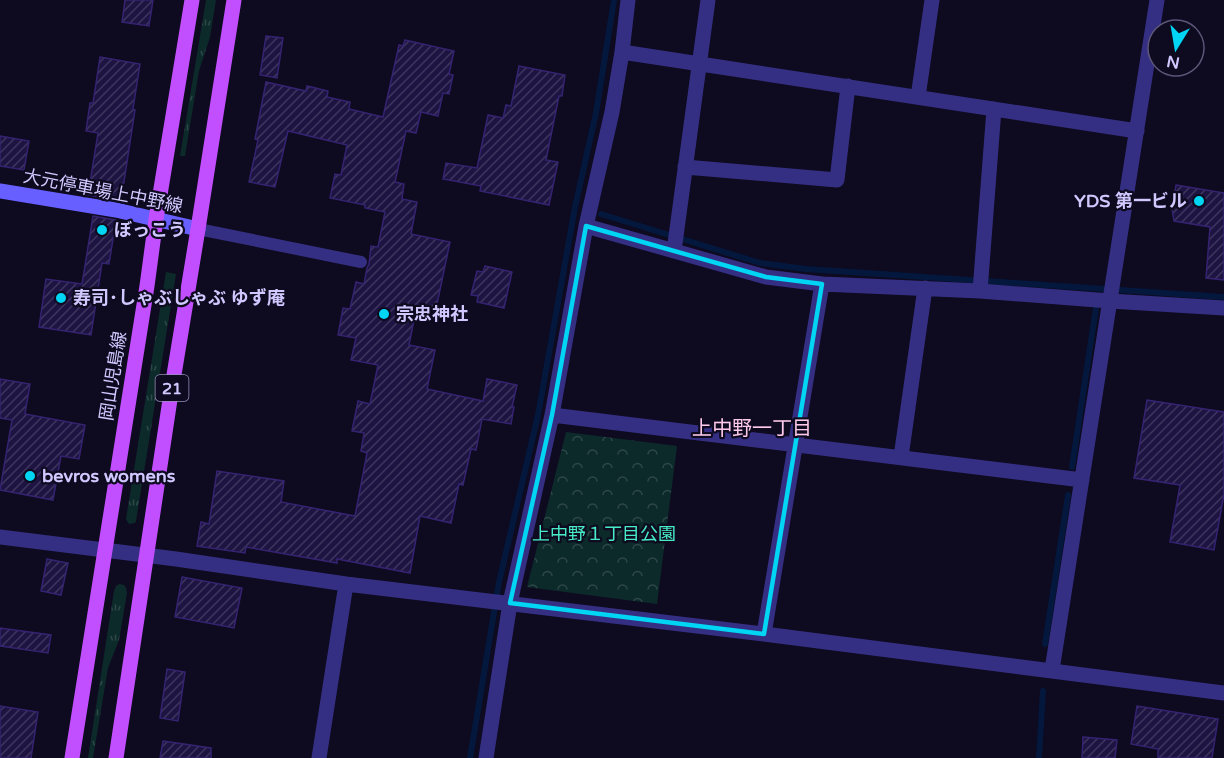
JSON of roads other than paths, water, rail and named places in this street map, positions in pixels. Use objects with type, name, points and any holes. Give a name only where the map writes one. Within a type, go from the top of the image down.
[{"type":"main road","name":"岡山児島線","points":[[72,758],[192,0]]},
{"type":"main road","name":"21","points":[[116,758],[234,0]]},
{"type":"main road","name":"大元停車場上中野線","points":[[0,191],[116,210],[198,229]]},
{"type":"street","points":[[486,758],[500,602],[552,415],[586,226],[612,112],[628,0]]},
{"type":"street","points":[[675,243],[708,0]]},
{"type":"street","points":[[918,97],[932,0]]},
{"type":"street","points":[[1052,670],[1082,480],[1106,296],[1137,131],[1157,0]]},
{"type":"street","points":[[622,51],[1137,131]]},
{"type":"street","points":[[685,166],[837,180],[848,86]]},
{"type":"street","points":[[981,284],[994,109]]},
{"type":"street","points":[[586,226],[675,243],[766,277],[822,284],[925,288],[981,284],[1224,308]]},
{"type":"street","points":[[764,634],[822,284]]},
{"type":"street","points":[[901,457],[925,288]]},
{"type":"street","points":[[552,415],[1082,480]]},
{"type":"street","points":[[0,537],[148,555],[346,584],[764,634],[1224,693]]},
{"type":"street","points":[[319,758],[346,584]]},
{"type":"lane","points":[[198,229],[360,262]]},
{"type":"waterway","points":[[470,758],[499,582],[538,415],[575,207],[596,113],[614,0]]},
{"type":"waterway","points":[[601,214],[760,263],[806,269],[1224,297]]},
{"type":"waterway","points":[[1072,467],[1097,301]]},
{"type":"waterway","points":[[1045,644],[1068,495]]},
{"type":"waterway","points":[[1039,758],[1043,691]]},
{"type":"place","name":"YDS 第一ビル","points":[[1199,201]]},
{"type":"place","name":"ぼっこう","points":[[102,230]]},
{"type":"place","name":"寿司･しゃぶしゃぶ ゆず庵","points":[[61,298]]},
{"type":"place","name":"宗忠神社","points":[[384,314]]},
{"type":"place","name":"bevros womens","points":[[30,476]]},
{"type":"district","name":"上中野一丁目","points":[[752,428]]},
{"type":"park label","name":"上中野１丁目公園","points":[[604,534]]}]
